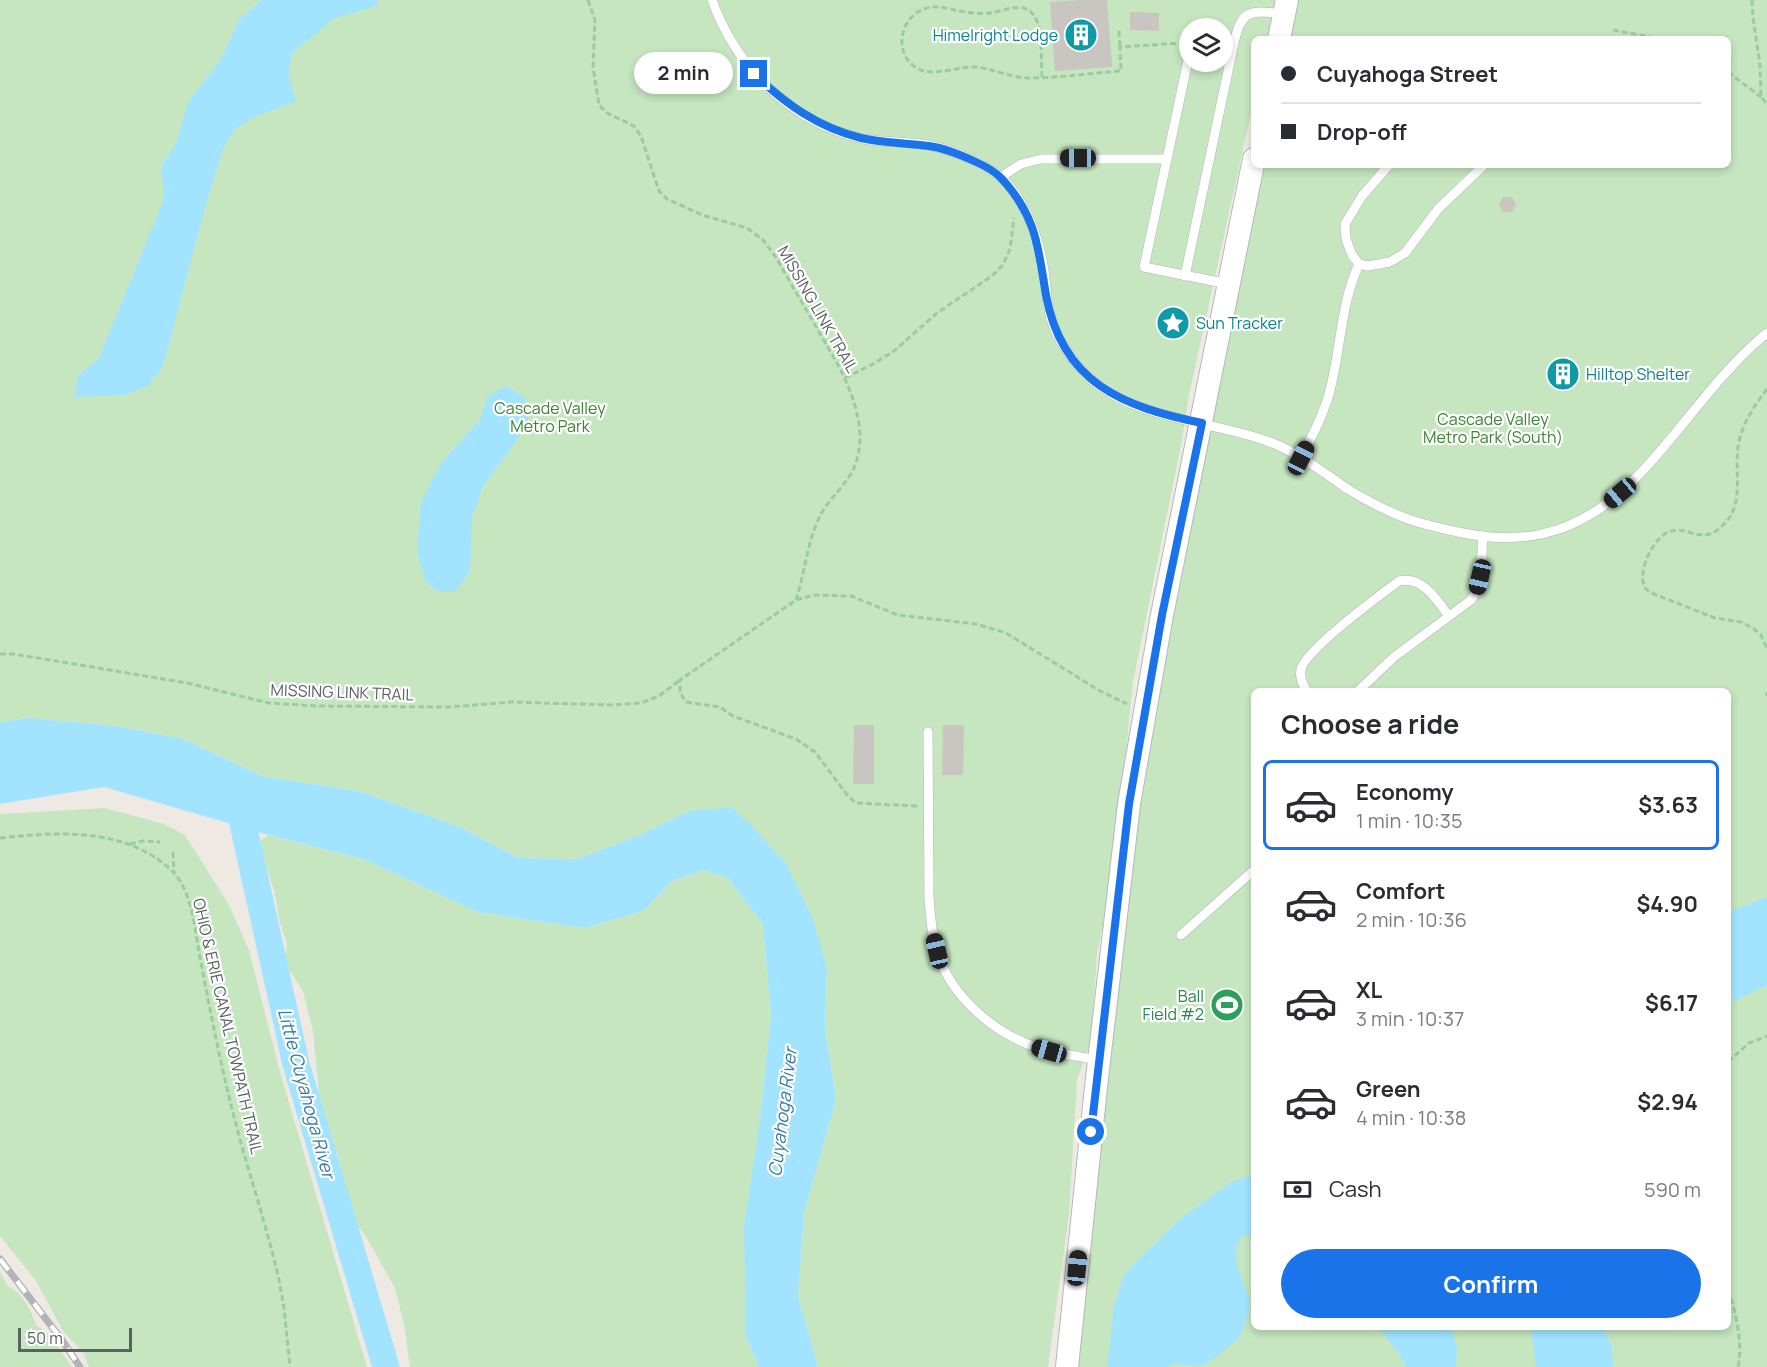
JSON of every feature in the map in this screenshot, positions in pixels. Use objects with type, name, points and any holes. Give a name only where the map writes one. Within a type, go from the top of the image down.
[{"type":"street","points":[[1280,36],[1285,7]]},
{"type":"street","points":[[1067,1367],[1129,804],[1162,615],[1252,168]]},
{"type":"lane","points":[[712,0],[718,18],[733,45],[754,74],[780,98],[801,113],[841,132],[863,138],[931,146],[957,153],[1001,177],[1020,203],[1032,225],[1038,243],[1052,320],[1064,347],[1096,384],[1121,400],[1150,411],[1262,439],[1301,458],[1350,490],[1407,519],[1437,528],[1483,536],[1530,537],[1568,528],[1600,509],[1636,478],[1709,390],[1743,354],[1767,333]]},
{"type":"lane","points":[[1233,47],[1240,22],[1249,13],[1285,7]]},
{"type":"lane","points":[[1186,72],[1144,267],[1229,285]]},
{"type":"lane","points":[[1185,276],[1228,72]]},
{"type":"lane","points":[[1001,177],[1021,164],[1041,159],[1167,159]]},
{"type":"lane","points":[[1386,168],[1362,196],[1345,224],[1346,239],[1352,255],[1359,264],[1377,266],[1390,262],[1405,253],[1438,209],[1481,168]]},
{"type":"lane","points":[[1301,458],[1316,430],[1329,393],[1346,303],[1359,264]]},
{"type":"lane","points":[[1361,688],[1394,657],[1471,600],[1477,592],[1480,577],[1483,536]]},
{"type":"lane","points":[[1305,688],[1300,674],[1305,661],[1327,639],[1399,581],[1408,579],[1426,588],[1449,616]]},
{"type":"lane","points":[[928,732],[930,922],[944,970],[978,1012],[1011,1037],[1049,1051],[1099,1060]]},
{"type":"lane","points":[[1181,935],[1251,873]]},
{"type":"path","name":"MISSING LINK TRAIL","points":[[0,654],[14,654],[186,683],[269,703],[317,706],[449,707],[512,702],[612,705],[641,703],[659,696],[796,600],[818,521],[822,512],[851,473],[859,455],[861,437],[857,411],[844,376],[775,256],[763,240],[747,228],[702,215],[667,199],[659,191],[641,136],[634,126],[608,113],[599,105],[593,67],[595,20],[588,0]]},
{"type":"path","points":[[1752,0],[1760,65],[1761,97]]},
{"type":"path","points":[[1042,77],[1039,24],[1032,12],[1026,8],[977,13],[932,7],[915,14],[906,22],[902,32],[904,52],[912,64],[923,70],[935,72],[977,67],[1028,78],[1042,77],[1121,71],[1119,31]]},
{"type":"path","points":[[1613,30],[1645,36]]},
{"type":"path","points":[[1120,47],[1179,44]]},
{"type":"path","points":[[1731,74],[1767,104]]},
{"type":"path","points":[[844,376],[873,364],[894,351],[937,313],[992,276],[1003,265],[1010,249],[1015,216],[1020,203]]},
{"type":"path","points":[[1767,389],[1749,414],[1739,440],[1737,494],[1726,522],[1706,535],[1670,531],[1659,537],[1651,548],[1644,568],[1644,581],[1647,589],[1654,594],[1715,618],[1741,622],[1753,628],[1761,635],[1767,649]]},
{"type":"path","points":[[796,600],[814,595],[851,596],[898,615],[976,624],[1006,633],[1100,691],[1145,713]]},
{"type":"path","points":[[680,680],[680,693],[686,702],[720,707],[733,716],[795,739],[815,752],[848,796],[856,803],[928,806]]},
{"type":"path","name":"OHIO & ERIE CANAL TOWPATH TRAIL","points":[[0,838],[63,832],[109,838],[141,849],[175,873],[192,913],[232,1110],[275,1260],[284,1308],[290,1367]]},
{"type":"path","points":[[129,845],[143,841],[160,842]]},
{"type":"path","points":[[173,852],[175,873]]},
{"type":"path","points":[[1731,1059],[1749,1043],[1767,1036]]},
{"type":"path","points":[[1731,1302],[1739,1334],[1738,1367]]},
{"type":"green space","name":"Cascade Valley Metro Park","points":[[0,0],[1275,0],[1268,36],[1251,36],[1251,113],[1189,395],[1133,682],[1114,869],[1097,954],[1091,1041],[1077,1080],[1069,1214],[1048,1367],[818,1367],[798,1296],[804,1213],[836,1100],[825,1028],[827,968],[689,811],[640,835],[577,859],[518,858],[458,826],[358,791],[262,776],[183,739],[117,726],[29,718],[0,722]]},
{"type":"green space","name":"Cascade Valley Metro Park (South)","points":[[1294,0],[1767,0],[1767,1367],[1067,1367],[1123,863],[1261,168],[1731,168],[1731,36],[1288,36]]},
{"type":"green space","points":[[105,808],[164,824],[185,835],[229,905],[249,950],[281,1076],[367,1367],[89,1367],[84,1354],[63,1331],[36,1281],[0,1236],[0,814]]},
{"type":"green space","points":[[268,835],[366,860],[477,912],[584,928],[643,911],[672,881],[703,870],[727,877],[763,925],[771,1016],[760,1119],[746,1337],[759,1367],[410,1367],[404,1324],[395,1288],[365,1235],[353,1221],[344,1195],[338,1154],[322,1126],[313,1031],[303,991],[285,964],[287,944],[280,923],[274,890],[258,843]]},
{"type":"green space","points":[[0,1272],[7,1285],[27,1304],[37,1326],[49,1334],[72,1367],[0,1367]]},
{"type":"water","points":[[262,0],[378,0],[377,6],[335,18],[292,53],[288,74],[296,101],[254,117],[236,128],[223,148],[163,366],[148,386],[124,395],[74,397],[78,375],[98,360],[164,199],[161,166],[176,144],[188,102],[221,59],[239,19]]},
{"type":"water","points":[[506,386],[525,398],[528,420],[515,443],[483,486],[472,518],[470,571],[455,592],[440,592],[426,583],[417,551],[421,502],[441,463],[480,419],[488,396]]},
{"type":"water","name":"Cuyahoga River","points":[[29,718],[117,726],[183,739],[262,776],[358,791],[458,826],[518,858],[577,859],[640,835],[689,811],[731,807],[786,863],[813,919],[827,968],[825,1028],[836,1100],[804,1213],[798,1296],[818,1367],[759,1367],[746,1337],[744,1226],[760,1119],[771,1016],[763,925],[727,877],[703,870],[672,881],[643,911],[584,928],[477,912],[366,860],[265,834],[104,787],[0,804],[0,722]]},
{"type":"water","points":[[1767,897],[1767,985],[1731,1003],[1731,911]]},
{"type":"water","points":[[1251,1176],[1251,1235],[1242,1236],[1236,1247],[1237,1265],[1250,1300],[1246,1322],[1239,1338],[1201,1366],[1173,1364],[1167,1367],[1107,1367],[1114,1305],[1125,1273],[1179,1220],[1231,1182]]},
{"type":"water","points":[[1381,1330],[1452,1330],[1457,1349],[1456,1367],[1407,1367]]},
{"type":"water","points":[[1531,1330],[1605,1330],[1611,1345],[1614,1367],[1536,1367]]},
{"type":"building","name":"Himelright Lodge","points":[[1107,0],[1112,67],[1055,71],[1050,2]]},
{"type":"building","points":[[1130,12],[1159,13],[1159,31],[1130,30]]},
{"type":"building","points":[[1503,197],[1512,197],[1516,205],[1512,212],[1503,212],[1499,205]]},
{"type":"building","name":"Hilltop Shelter","points":[[1569,366],[1577,380],[1565,392],[1550,385],[1553,369]]},
{"type":"building","points":[[854,725],[874,725],[874,784],[853,784]]},
{"type":"building","points":[[943,725],[964,725],[963,775],[942,775]]},
{"type":"waterway","name":"Little Cuyahoga River","points":[[241,815],[296,1064],[386,1367]]},
{"type":"railway","points":[[0,1259],[80,1367]]},
{"type":"place","name":"Himelright Lodge","points":[[1081,35]]},
{"type":"place","name":"Sun Tracker","points":[[1173,323]]},
{"type":"place","name":"Hilltop Shelter","points":[[1563,374]]},
{"type":"place","name":"Ball Field #2","points":[[1227,1005]]},
{"type":"route","points":[[754,74],[780,98],[801,113],[841,132],[863,138],[931,146],[957,153],[1001,177],[1023,207],[1032,225],[1044,270],[1052,320],[1064,347],[1080,368],[1096,384],[1121,400],[1150,411],[1202,423],[1162,615],[1129,804],[1091,1132]]}]
